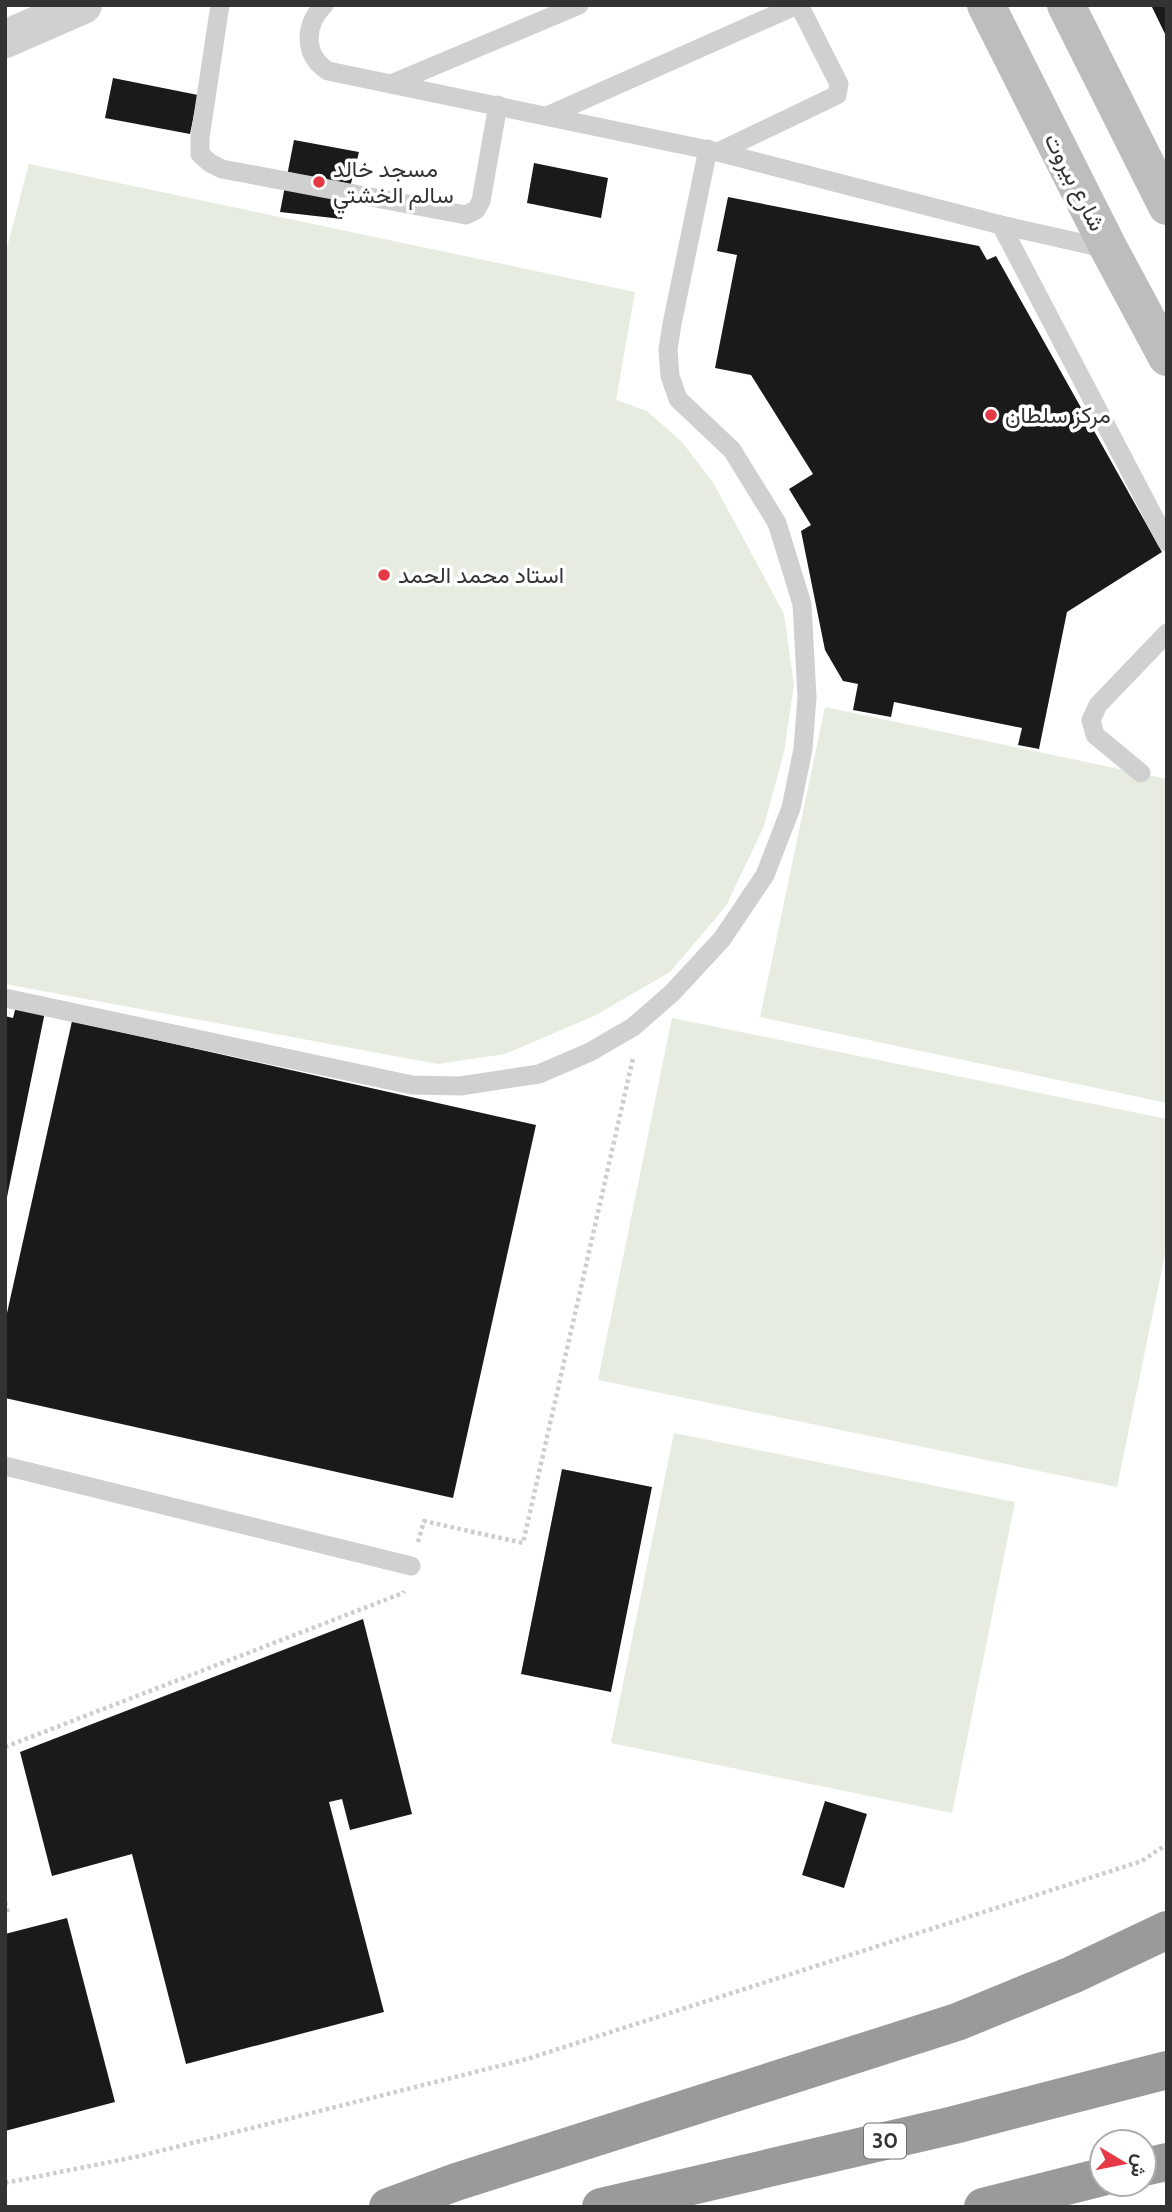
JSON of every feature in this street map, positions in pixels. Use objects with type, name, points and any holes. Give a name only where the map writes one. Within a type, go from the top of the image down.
[{"type":"highway","points":[[388,2207],[456,2182],[957,2022],[1026,1995],[1167,1930]]},
{"type":"highway","name":"30","points":[[601,2207],[954,2125],[1167,2070]]},
{"type":"highway","points":[[983,2207],[1088,2181]]},
{"type":"main road","name":"شارع بيروت","points":[[986,5],[1109,249],[1167,357]]},
{"type":"main road","points":[[1066,5],[1167,206]]},
{"type":"street","points":[[5,39],[83,5]]},
{"type":"lane","points":[[220,5],[200,137],[200,154],[222,169],[466,215],[476,210],[481,201],[498,105]]},
{"type":"lane","points":[[324,5],[314,16],[309,33],[313,58],[328,71],[713,150],[1001,225],[1109,249]]},
{"type":"lane","points":[[391,84],[579,5]]},
{"type":"lane","points":[[547,116],[798,5],[839,84],[837,95],[713,150]]},
{"type":"lane","points":[[5,998],[412,1085],[460,1086],[539,1074],[590,1052],[642,1019],[672,993],[722,939],[765,875],[790,808],[803,749],[807,697],[802,604],[777,523],[732,450],[678,398],[670,376],[668,349],[672,324],[713,150]]},
{"type":"lane","points":[[1001,225],[1167,542]]},
{"type":"lane","points":[[1141,773],[1096,735],[1091,720],[1098,705],[1167,633]]},
{"type":"lane","points":[[5,1466],[411,1566]]},
{"type":"path","points":[[5,1747],[403,1593],[424,1521],[523,1543],[642,1019]]},
{"type":"path","points":[[5,2183],[141,2156],[527,2059],[1142,1861],[1167,1844]]},
{"type":"path","points":[[5,1902],[8,1913],[5,1914]]},
{"type":"shaded area","name":"استاد محمد الحمد","points":[[29,164],[635,292],[616,400],[647,411],[682,442],[714,484],[784,614],[794,685],[784,752],[764,826],[726,906],[670,972],[596,1015],[505,1054],[438,1064],[5,984],[5,255]]},
{"type":"shaded area","points":[[825,707],[1167,779],[1167,1103],[760,1017]]},
{"type":"shaded area","points":[[672,1018],[1167,1119],[1167,1244],[1117,1487],[598,1380]]},
{"type":"shaded area","points":[[674,1433],[1015,1502],[952,1813],[611,1743]]},
{"type":"building","points":[[1151,5],[1167,5],[1167,38]]},
{"type":"building","points":[[113,78],[198,95],[190,134],[105,118]]},
{"type":"building","name":"مسجد خالد سالم الخشتي","points":[[294,140],[359,152],[342,219],[280,212]]},
{"type":"building","points":[[534,163],[608,178],[601,218],[527,203]]},
{"type":"building","points":[[728,197],[979,246],[987,260],[996,256],[1162,552],[1067,612],[1039,749],[1018,745],[1022,728],[894,702],[891,717],[853,710],[858,684],[843,681],[825,650],[801,531],[811,525],[789,489],[813,474],[751,375],[715,368],[737,255],[717,251]]},
{"type":"building","points":[[16,1006],[45,1012],[6,1202],[5,1016],[13,1018]]},
{"type":"building","points":[[72,1021],[536,1125],[453,1498],[5,1398],[5,1322]]},
{"type":"building","points":[[562,1469],[652,1487],[611,1692],[521,1674]]},
{"type":"building","points":[[363,1619],[412,1814],[350,1830],[342,1799],[329,1802],[384,2012],[186,2064],[132,1854],[52,1876],[20,1752]]},
{"type":"building","points":[[825,1801],[867,1814],[844,1888],[802,1875]]},
{"type":"building","points":[[67,1918],[115,2102],[5,2131],[5,1934]]},
{"type":"place","name":"مسجد خالد سالم الخشتي","points":[[319,182]]},
{"type":"place","name":"مركز سلطان","points":[[991,415]]},
{"type":"place","name":"استاد محمد الحمد","points":[[384,575]]}]
